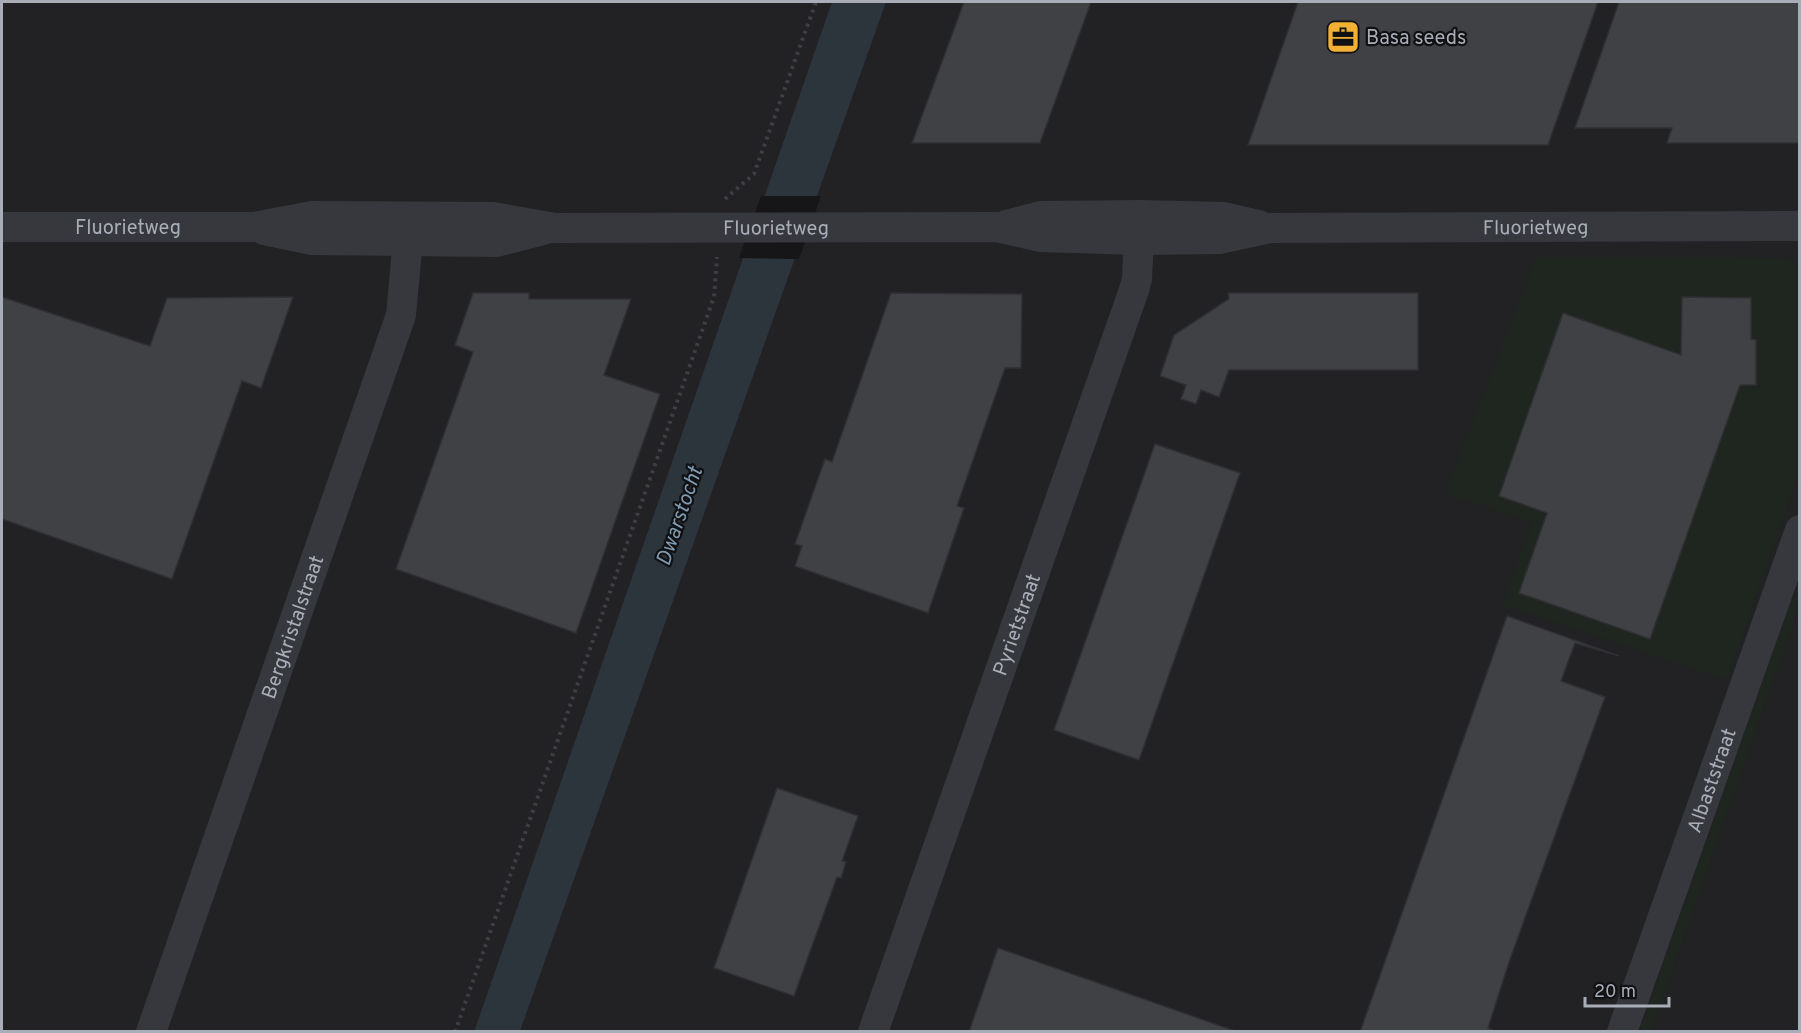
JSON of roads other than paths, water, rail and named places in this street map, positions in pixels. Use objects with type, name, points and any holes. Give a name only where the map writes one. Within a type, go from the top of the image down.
[{"type":"street","name":"Fluorietweg","points":[[2,227],[254,227],[312,216],[409,229],[493,217],[555,228],[997,227],[1041,216],[1139,227],[1224,217],[1270,228],[1800,226]]},
{"type":"street","name":"Pyrietstraat","points":[[873,1032],[1134,290],[1137,279],[1139,227]]},
{"type":"street","name":"Bergkristalstraat","points":[[152,1032],[401,315],[409,229]]},
{"type":"street","name":"Albaststraat","points":[[1622,1032],[1800,530]]},
{"type":"water","name":"Dwarstocht","points":[[832,2],[886,2],[520,1031],[474,1032]]},
{"type":"place","name":"Basa seeds","points":[[1343,37]]}]
